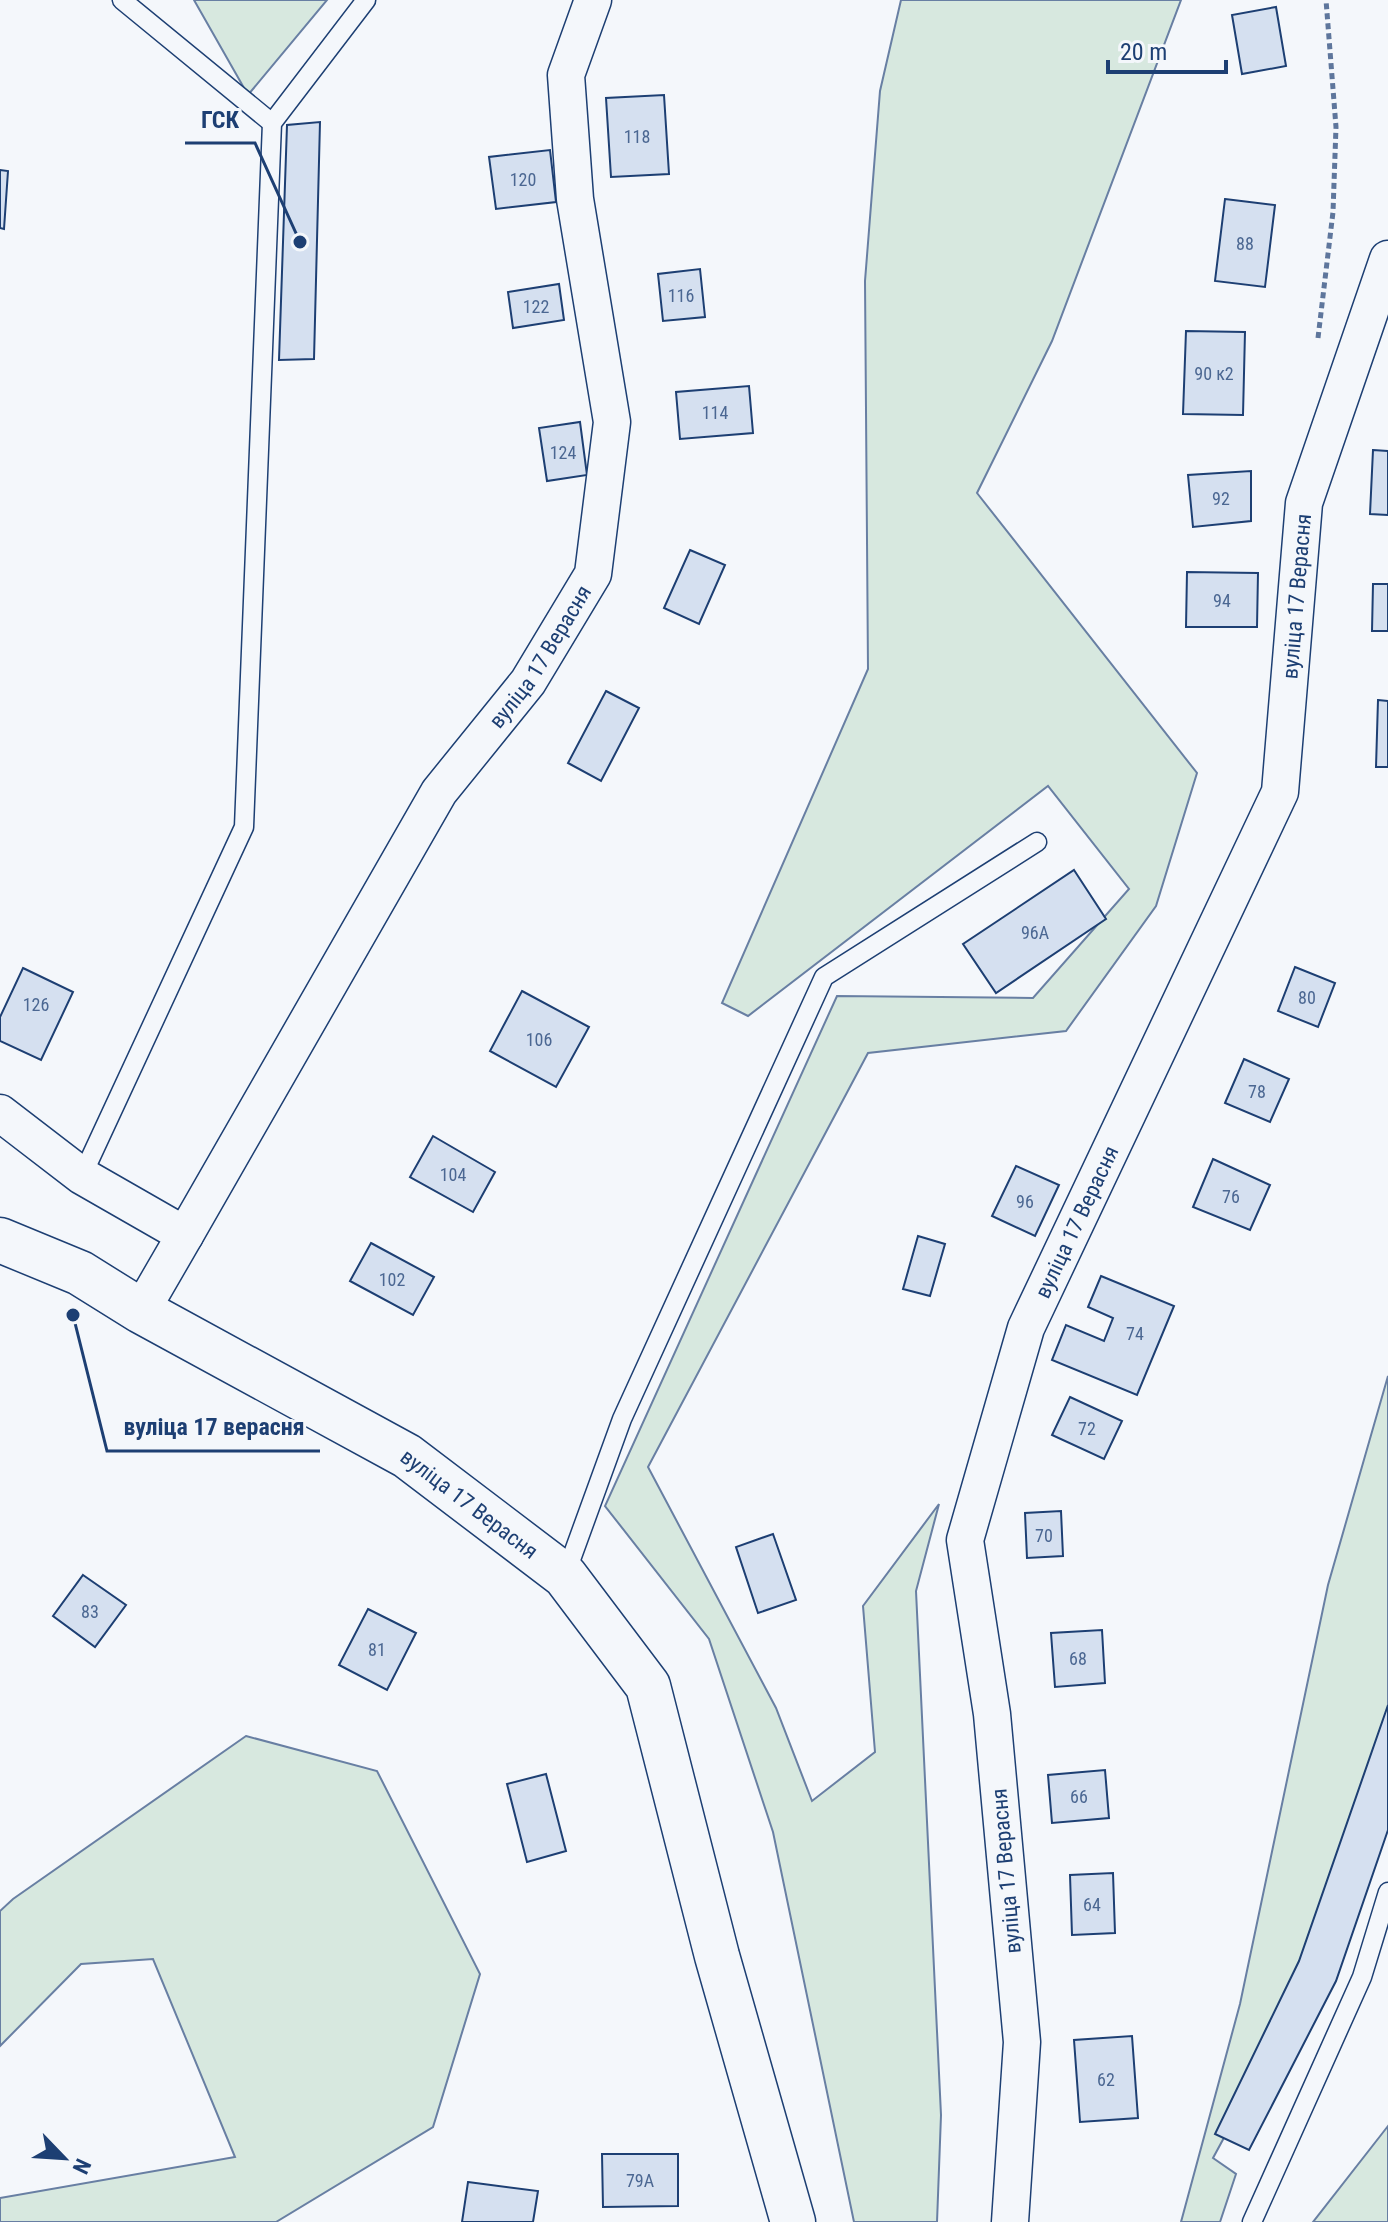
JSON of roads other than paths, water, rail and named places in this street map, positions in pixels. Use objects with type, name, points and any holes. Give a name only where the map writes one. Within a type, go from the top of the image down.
[{"type":"street","name":"вуліца 17 Верасня","points":[[141,1311],[439,792],[528,682],[593,574],[612,422],[575,199],[566,75],[593,0]]},
{"type":"street","name":"вуліца 17 Верасня","points":[[1010,2222],[1022,2042],[992,1714],[965,1540],[1026,1328],[1280,792],[1304,503],[1388,259]]},
{"type":"street","points":[[0,1113],[82,1176],[185,1235]]},
{"type":"street","name":"вуліца 17 Верасня","points":[[0,1240],[80,1273],[141,1311],[407,1456],[565,1576],[648,1686],[717,1956],[793,2222]]},
{"type":"lane","points":[[122,0],[272,123]]},
{"type":"lane","points":[[82,1176],[244,827],[272,123],[366,0]]},
{"type":"lane","points":[[565,1576],[622,1419],[824,977],[1037,842]]},
{"type":"lane","points":[[1252,2222],[1362,1977],[1388,1892]]},
{"type":"place","name":"ГСК","points":[[300,242]]},
{"type":"place","name":"вуліца 17 верасня","points":[[73,1315]]}]
